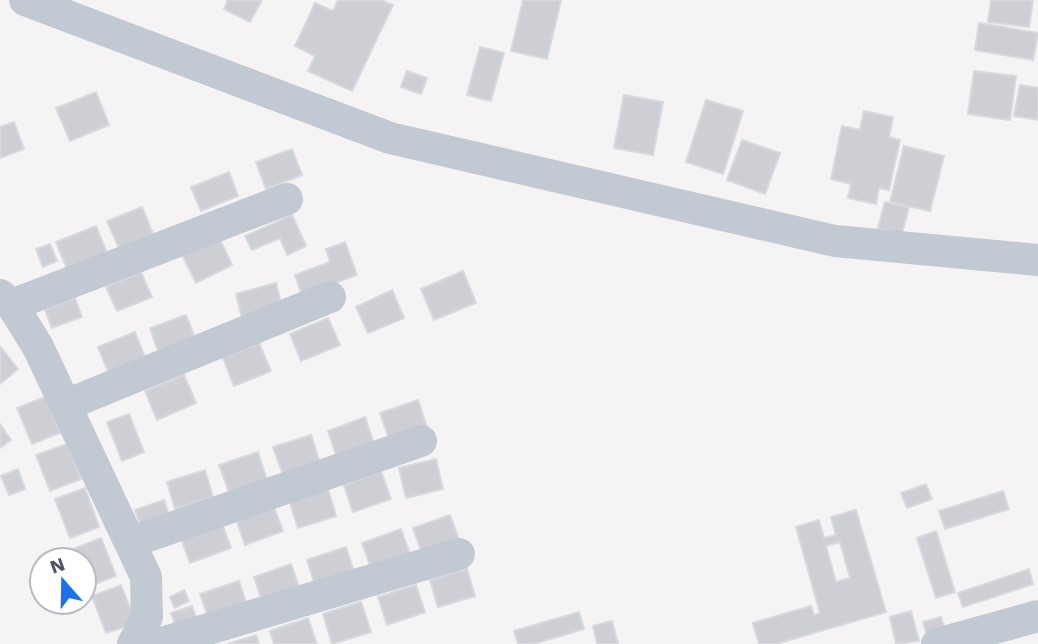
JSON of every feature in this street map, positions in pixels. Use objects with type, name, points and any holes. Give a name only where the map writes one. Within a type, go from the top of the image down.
[{"type":"street","points":[[25,0],[390,138],[835,241],[1038,260]]},
{"type":"street","points":[[133,644],[147,617],[146,577],[38,346],[6,300],[287,199]]},
{"type":"street","points":[[66,405],[331,297]]},
{"type":"street","points":[[131,542],[421,441]]},
{"type":"street","points":[[158,644],[459,554]]},
{"type":"street","points":[[937,644],[1038,615]]},
{"type":"building","points":[[228,0],[262,0],[250,22],[224,9]]},
{"type":"building","points":[[338,0],[381,0],[393,5],[352,91],[308,71],[315,56],[295,46],[315,3],[333,11]]},
{"type":"building","points":[[523,0],[561,0],[547,59],[511,51]]},
{"type":"building","points":[[991,0],[1033,0],[1029,27],[988,22]]},
{"type":"building","points":[[979,23],[1038,33],[1033,60],[975,50]]},
{"type":"building","points":[[480,47],[504,53],[491,101],[467,95]]},
{"type":"building","points":[[407,71],[427,78],[421,94],[401,87]]},
{"type":"building","points":[[974,71],[1016,76],[1010,120],[968,114]]},
{"type":"building","points":[[1020,85],[1038,88],[1038,120],[1014,116]]},
{"type":"building","points":[[96,92],[109,125],[70,141],[56,108]]},
{"type":"building","points":[[624,95],[663,102],[653,155],[614,148]]},
{"type":"building","points":[[706,100],[743,111],[723,174],[686,162]]},
{"type":"building","points":[[864,111],[893,117],[889,137],[900,140],[889,190],[879,188],[876,204],[848,198],[851,184],[831,179],[842,126],[860,130]]},
{"type":"building","points":[[14,122],[24,149],[0,158],[0,127]]},
{"type":"building","points":[[742,140],[780,153],[765,194],[727,180]]},
{"type":"building","points":[[904,146],[944,156],[930,211],[890,202]]},
{"type":"building","points":[[292,149],[302,175],[266,189],[256,162]]},
{"type":"building","points":[[229,172],[238,196],[201,211],[191,187]]},
{"type":"building","points":[[885,202],[909,207],[902,234],[878,228]]},
{"type":"building","points":[[142,207],[153,234],[119,248],[107,221]]},
{"type":"building","points":[[292,215],[306,246],[287,255],[280,238],[252,250],[245,236]]},
{"type":"building","points":[[96,226],[107,253],[67,269],[56,242]]},
{"type":"building","points":[[219,237],[232,265],[196,283],[182,255]]},
{"type":"building","points":[[345,242],[357,275],[302,295],[295,275],[330,262],[326,249]]},
{"type":"building","points":[[50,244],[57,261],[43,267],[36,249]]},
{"type":"building","points":[[463,271],[476,303],[434,320],[421,289]]},
{"type":"building","points":[[141,272],[152,297],[117,311],[106,287]]},
{"type":"building","points":[[276,283],[282,307],[242,318],[236,294]]},
{"type":"building","points":[[392,290],[404,318],[368,333],[356,307]]},
{"type":"building","points":[[75,298],[82,317],[52,328],[45,310]]},
{"type":"building","points":[[186,315],[195,338],[158,351],[150,328]]},
{"type":"building","points":[[328,318],[340,345],[301,361],[290,334]]},
{"type":"building","points":[[135,332],[146,360],[109,374],[98,347]]},
{"type":"building","points":[[259,343],[271,371],[234,386],[223,358]]},
{"type":"building","points":[[0,346],[18,369],[0,384]]},
{"type":"building","points":[[184,375],[196,403],[157,420],[145,391]]},
{"type":"building","points":[[45,397],[60,433],[32,444],[17,408]]},
{"type":"building","points":[[418,400],[428,430],[390,442],[380,413]]},
{"type":"building","points":[[129,414],[144,452],[122,461],[107,422]]},
{"type":"building","points":[[365,417],[374,444],[337,458],[328,431]]},
{"type":"building","points":[[0,424],[11,440],[0,448]]},
{"type":"building","points":[[311,435],[320,463],[283,475],[273,447]]},
{"type":"building","points":[[67,444],[81,479],[50,491],[36,455]]},
{"type":"building","points":[[258,452],[267,480],[229,492],[219,465]]},
{"type":"building","points":[[436,459],[443,489],[406,498],[399,468]]},
{"type":"building","points":[[18,469],[25,489],[9,495],[1,476]]},
{"type":"building","points":[[205,470],[213,497],[175,509],[167,482]]},
{"type":"building","points":[[381,471],[391,499],[353,512],[344,485]]},
{"type":"building","points":[[926,484],[932,499],[907,508],[901,493]]},
{"type":"building","points":[[85,488],[99,527],[70,538],[55,499]]},
{"type":"building","points":[[328,489],[336,516],[298,528],[289,500]]},
{"type":"building","points":[[1003,491],[1009,509],[945,529],[939,511]]},
{"type":"building","points":[[164,500],[170,518],[141,528],[135,510]]},
{"type":"building","points":[[273,505],[283,531],[245,545],[236,519]]},
{"type":"building","points":[[856,510],[886,612],[776,644],[759,644],[753,623],[811,606],[814,615],[820,613],[796,527],[819,520],[824,538],[836,535],[831,517]],"holes":[[[840,542],[850,578],[836,582],[826,546]]]},
{"type":"building","points":[[450,515],[460,542],[423,556],[413,528]]},
{"type":"building","points":[[221,521],[231,548],[190,563],[180,536]]},
{"type":"building","points":[[401,529],[411,557],[372,571],[362,543]]},
{"type":"building","points":[[936,531],[955,592],[936,598],[917,538]]},
{"type":"building","points":[[101,538],[116,576],[98,583],[98,546],[81,546]]},
{"type":"building","points":[[346,547],[355,575],[316,588],[307,560]]},
{"type":"building","points":[[291,564],[300,590],[263,604],[254,577]]},
{"type":"building","points":[[467,569],[475,596],[438,607],[430,580]]},
{"type":"building","points":[[1029,569],[1033,584],[963,607],[958,593]]},
{"type":"building","points":[[239,581],[248,608],[209,620],[200,594]]},
{"type":"building","points":[[121,585],[136,623],[106,633],[98,612],[98,594]]},
{"type":"building","points":[[416,585],[425,612],[387,625],[378,597]]},
{"type":"building","points":[[184,590],[189,601],[175,608],[170,597]]},
{"type":"building","points":[[361,602],[371,632],[332,644],[323,614]]},
{"type":"building","points":[[192,606],[197,621],[177,628],[171,613]]},
{"type":"building","points":[[911,611],[919,641],[896,644],[890,617]]},
{"type":"building","points":[[579,612],[584,629],[533,644],[518,644],[514,631]]},
{"type":"building","points":[[941,617],[947,638],[929,643],[923,622]]},
{"type":"building","points":[[308,618],[317,644],[274,644],[270,631]]},
{"type":"building","points":[[612,621],[618,644],[597,644],[593,626]]},
{"type":"building","points":[[256,635],[259,644],[228,644]]}]
